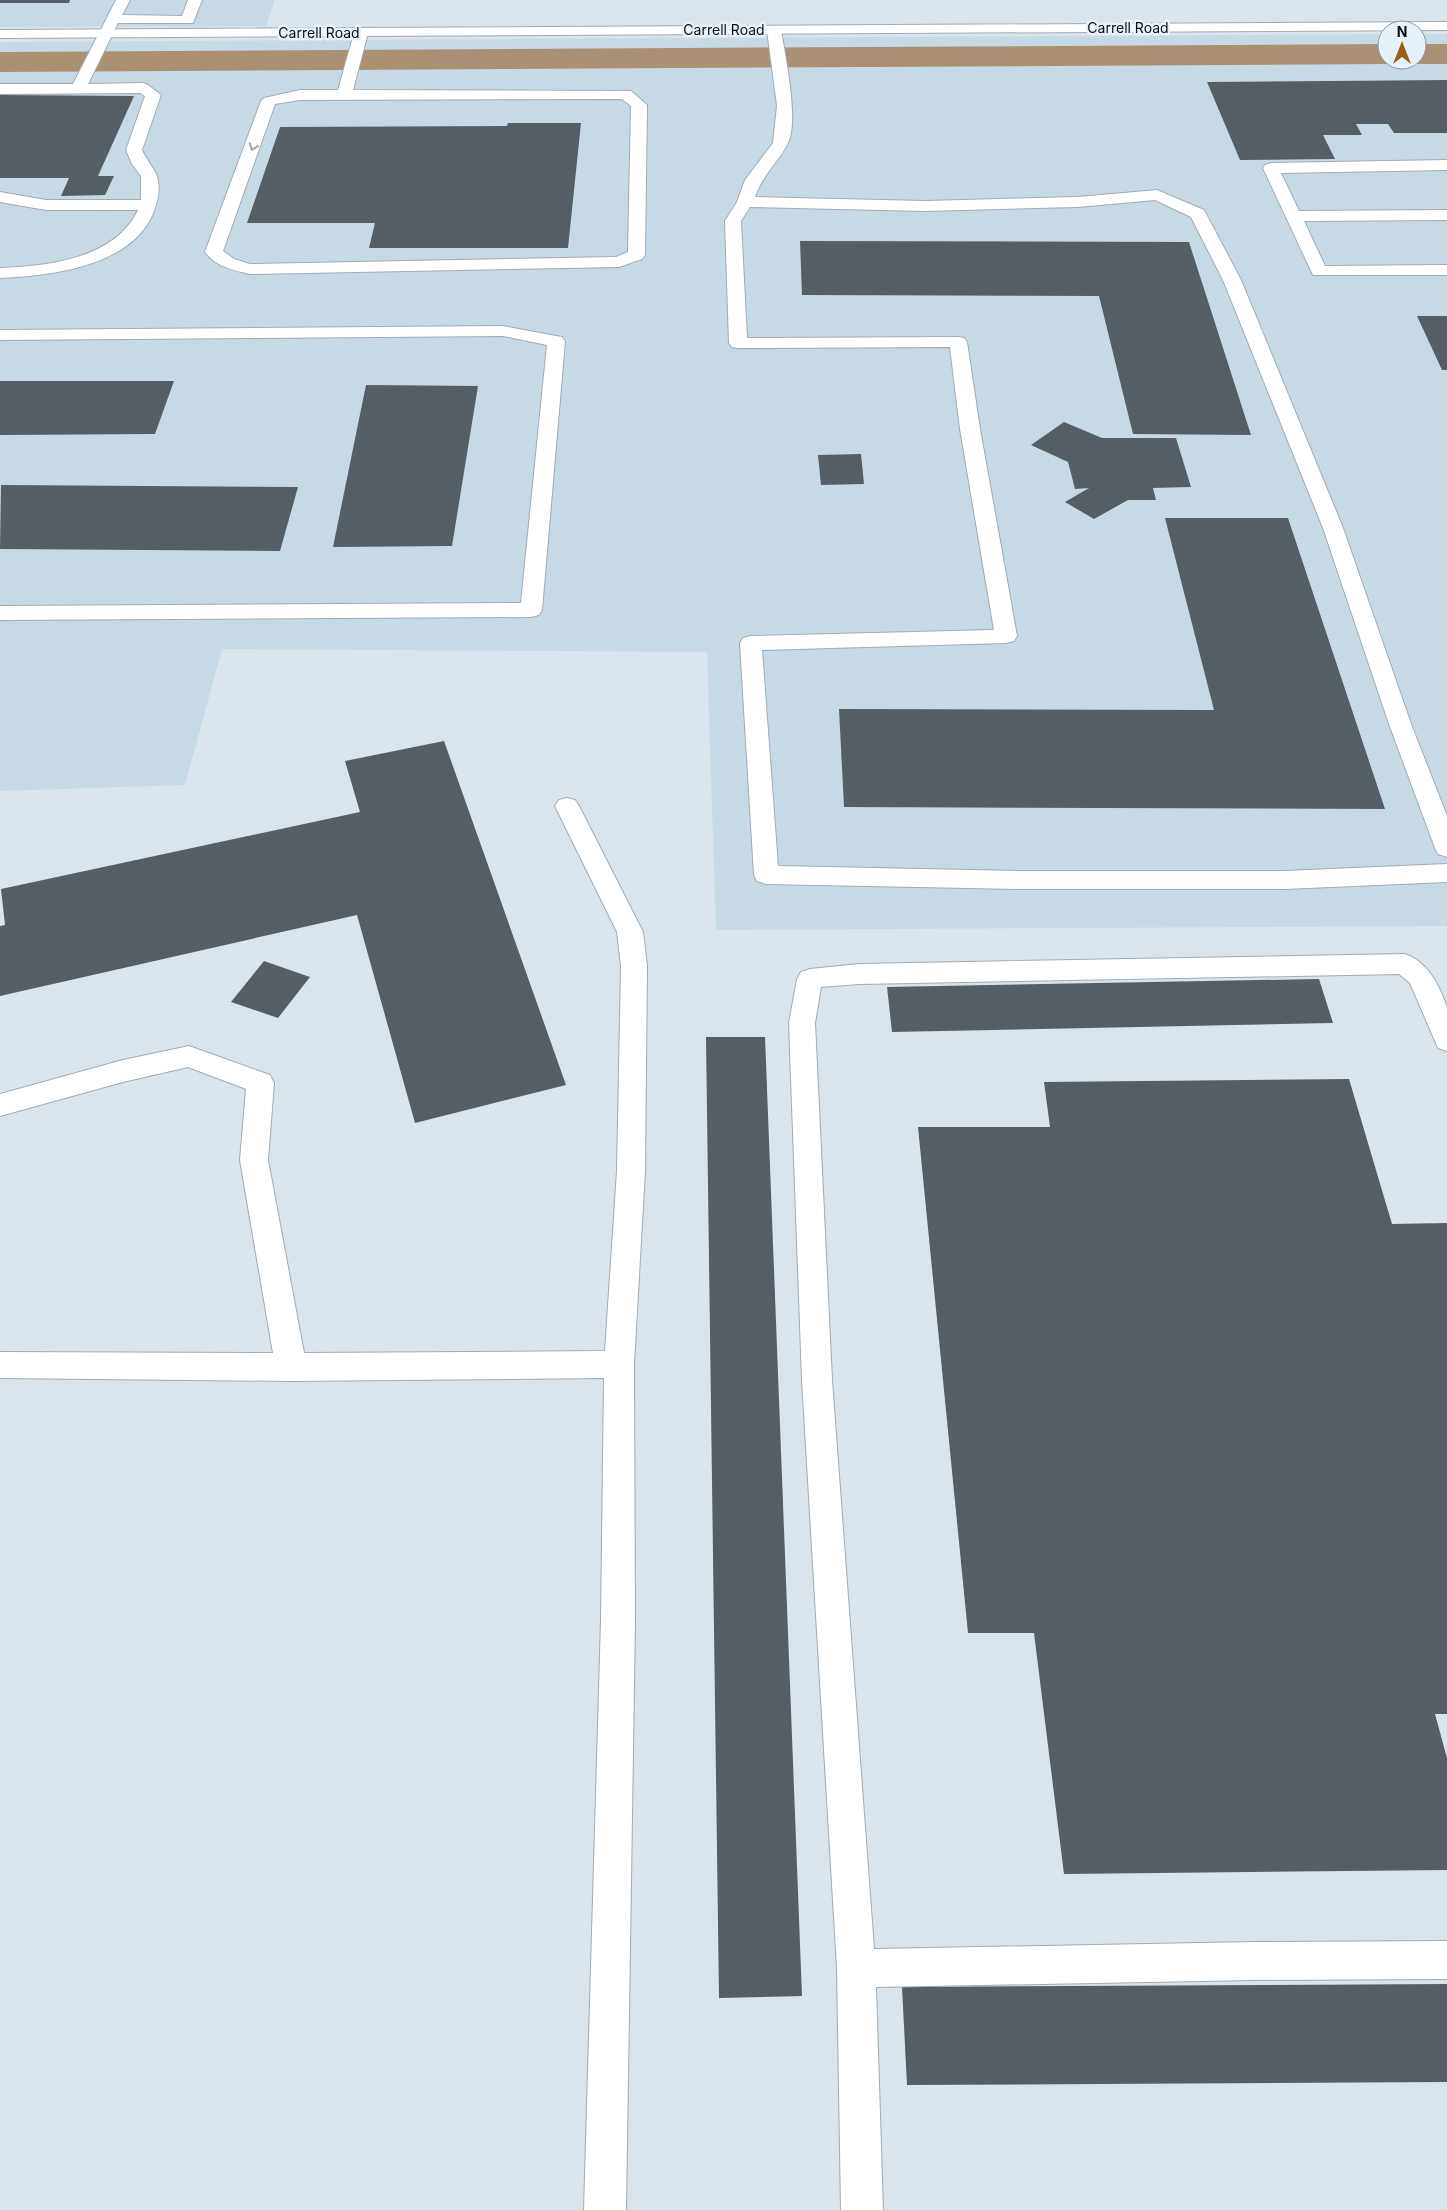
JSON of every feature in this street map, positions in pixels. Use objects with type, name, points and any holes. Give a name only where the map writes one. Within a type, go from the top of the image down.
[{"type":"street","points":[[78,88],[123,0]]},
{"type":"street","points":[[114,19],[188,20],[195,0]]},
{"type":"street","name":"Carrell Road","points":[[0,34],[360,38],[774,30],[1447,26]]},
{"type":"street","points":[[774,30],[785,106],[781,143],[753,180],[745,202],[733,221],[738,343],[958,342],[970,429],[1006,636],[751,643],[766,875],[1020,880],[1284,880],[1447,874]]},
{"type":"street","points":[[344,95],[360,38]]},
{"type":"street","points":[[0,89],[143,88],[153,95],[134,150],[140,164],[149,175],[148,205],[139,225],[118,246],[87,259],[45,270],[0,273]]},
{"type":"street","points":[[626,94],[639,105],[636,255],[619,262],[250,269],[228,263],[214,252],[269,101],[300,95],[344,95],[626,94]]},
{"type":"street","points":[[1447,165],[1270,168],[1319,271],[1447,270]]},
{"type":"street","points":[[745,202],[925,206],[1078,202],[1157,195],[1198,214],[1232,280],[1333,528],[1400,724],[1447,848]]},
{"type":"street","points":[[0,197],[46,205],[148,205]]},
{"type":"street","points":[[1293,216],[1447,215]]},
{"type":"street","points":[[0,335],[504,331],[556,341],[530,610],[0,613]]},
{"type":"street","points":[[567,806],[630,932],[634,966],[631,1171],[619,1364],[618,1620],[606,2210]]},
{"type":"street","points":[[862,2210],[856,1968],[817,1380],[802,1022],[810,979],[859,974],[1405,964],[1421,978],[1447,1041]]},
{"type":"street","points":[[0,1105],[123,1071],[189,1056],[260,1083],[254,1160],[291,1367]]},
{"type":"street","points":[[0,1365],[291,1367],[619,1364]]},
{"type":"street","points":[[856,1968],[1254,1961],[1447,1960]]},
{"type":"shaded area","points":[[0,0],[275,0],[266,26],[0,27]]},
{"type":"shaded area","points":[[1377,34],[1377,70],[1427,70],[1427,34],[1447,34],[1447,926],[716,930],[707,652],[222,649],[185,785],[0,791],[0,42]]},
{"type":"building","points":[[0,0],[70,0],[69,3],[0,3]]},
{"type":"building","points":[[1447,80],[1447,133],[1394,133],[1388,124],[1356,124],[1362,135],[1323,135],[1335,159],[1240,160],[1207,82]]},
{"type":"building","points":[[0,95],[134,96],[98,176],[114,176],[105,195],[61,196],[69,178],[0,178]]},
{"type":"building","points":[[508,123],[581,123],[568,248],[369,248],[375,223],[247,223],[280,127],[507,126]]},
{"type":"building","points":[[800,241],[1189,242],[1251,435],[1133,434],[1099,296],[802,295]]},
{"type":"building","points":[[1417,316],[1447,316],[1447,370],[1442,370]]},
{"type":"building","points":[[0,381],[174,381],[155,434],[0,435]]},
{"type":"building","points":[[366,385],[478,386],[452,546],[333,547]]},
{"type":"building","points":[[1064,422],[1102,438],[1176,438],[1191,487],[1153,488],[1156,500],[1128,500],[1094,519],[1065,502],[1089,488],[1075,489],[1068,462],[1031,445]]},
{"type":"building","points":[[861,454],[864,484],[821,485],[818,455]]},
{"type":"building","points":[[1,485],[298,487],[280,551],[0,549]]},
{"type":"building","points":[[1165,518],[1288,518],[1385,809],[844,807],[839,709],[1214,710]]},
{"type":"building","points":[[444,741],[566,1085],[415,1123],[357,915],[0,996],[0,926],[5,925],[1,889],[360,812],[345,761]]},
{"type":"building","points":[[264,961],[310,977],[278,1018],[231,1002]]},
{"type":"building","points":[[1319,979],[1333,1023],[892,1032],[887,987]]},
{"type":"building","points":[[706,1037],[765,1037],[802,1996],[719,1998]]},
{"type":"building","points":[[1349,1079],[1392,1224],[1447,1223],[1447,1714],[1435,1714],[1447,1758],[1447,1870],[1064,1874],[1034,1633],[968,1633],[918,1127],[1050,1127],[1044,1082]]},
{"type":"building","points":[[1447,1984],[1447,2082],[907,2085],[902,1987]]},
{"type":"waterway","points":[[0,62],[1377,54]]},
{"type":"waterway","points":[[1427,54],[1447,54]]}]
